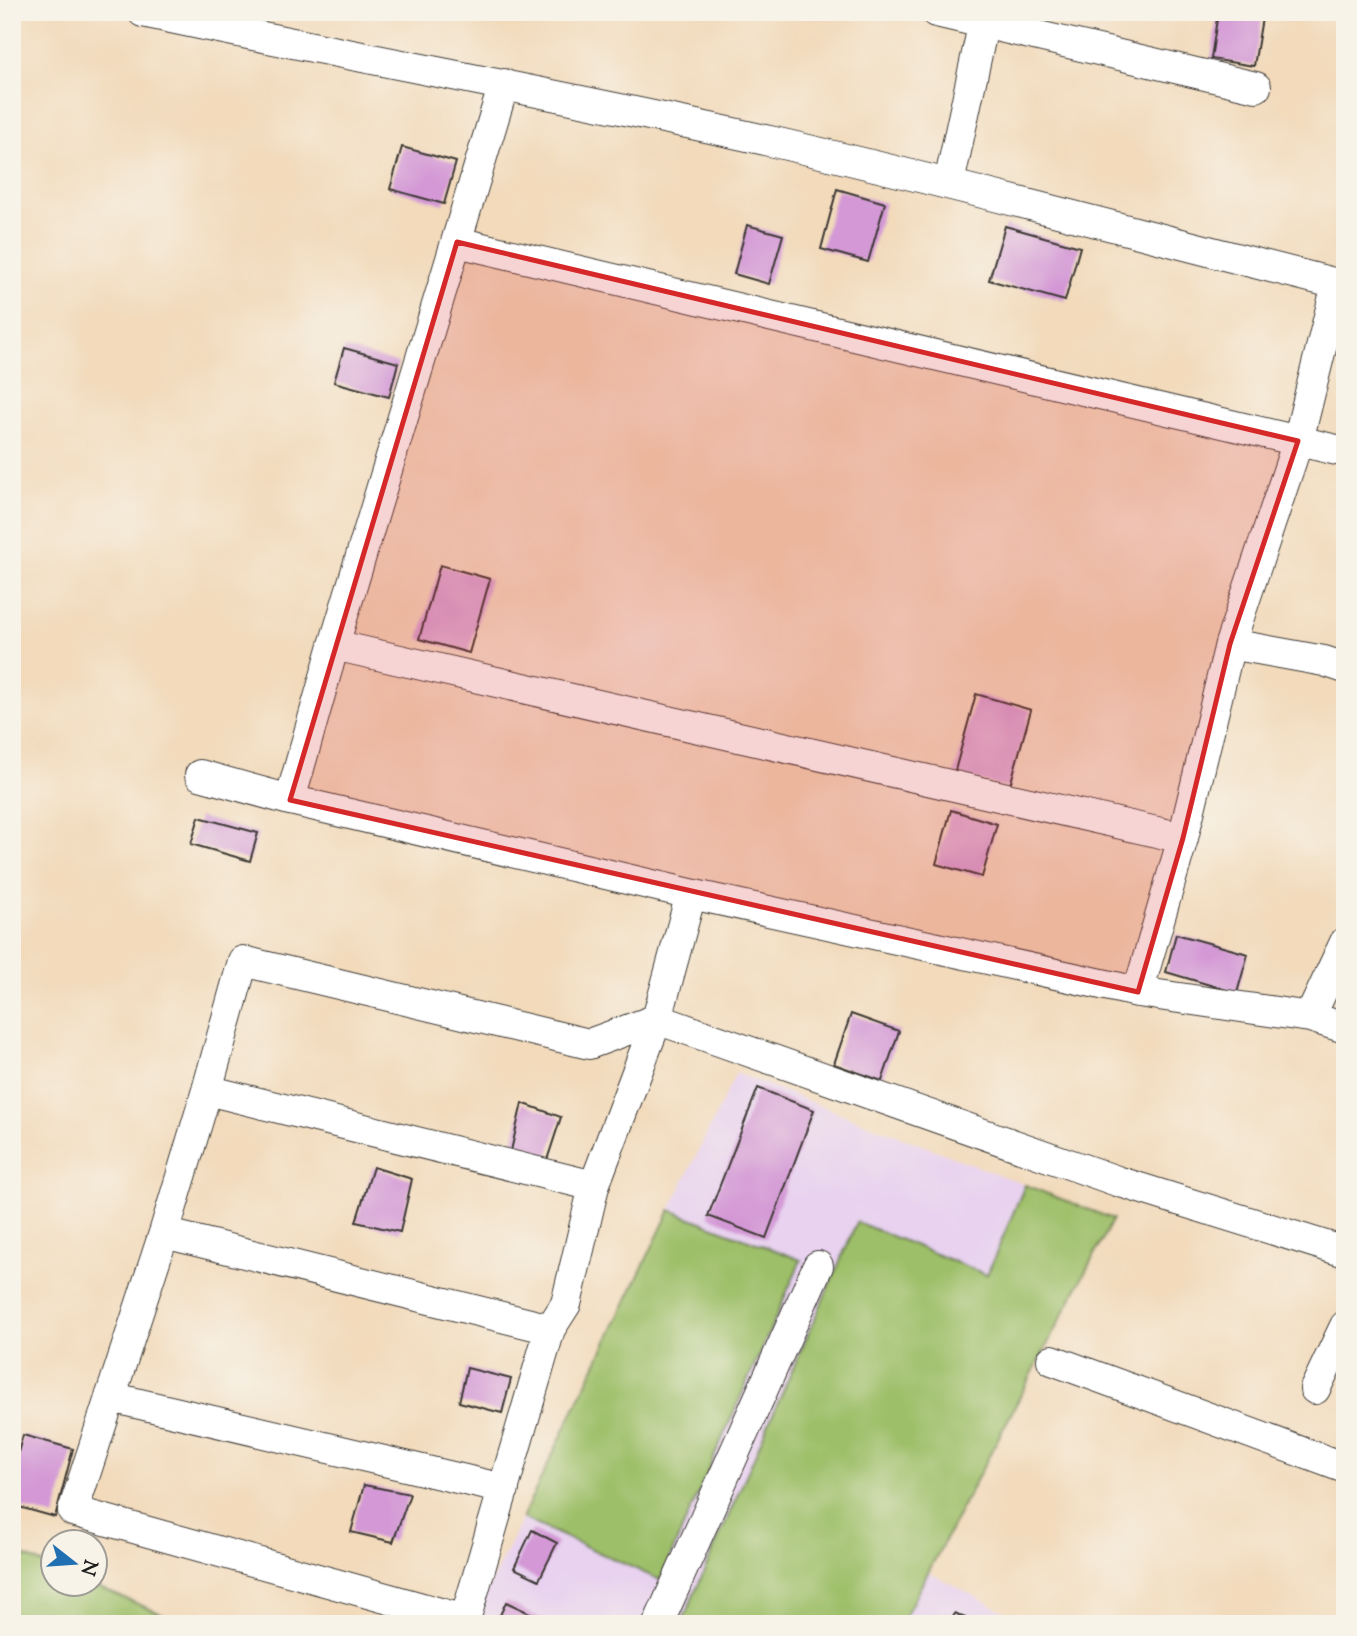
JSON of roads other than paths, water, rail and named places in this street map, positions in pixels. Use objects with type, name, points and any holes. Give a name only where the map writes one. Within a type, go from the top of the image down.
[{"type":"street","points":[[143,12],[504,84],[773,142],[949,183],[1341,285],[1298,441],[1230,643],[1183,838],[1138,992]]},
{"type":"street","points":[[936,12],[985,18],[1256,87]]},
{"type":"street","points":[[949,183],[985,18]]},
{"type":"street","points":[[290,800],[334,645],[504,84]]},
{"type":"street","points":[[457,242],[1345,452]]},
{"type":"street","points":[[1230,643],[1345,668]]},
{"type":"street","points":[[334,645],[1183,838]]},
{"type":"street","points":[[200,775],[290,800],[691,894],[1138,992],[1310,1017],[1345,1028]]},
{"type":"street","points":[[691,894],[657,1018],[594,1186],[566,1304],[550,1329],[465,1620],[73,1511],[164,1233],[243,961],[589,1044],[657,1018],[1118,1181],[1345,1252]]},
{"type":"street","points":[[1310,1017],[1345,942]]},
{"type":"street","points":[[207,1090],[594,1186]]},
{"type":"street","points":[[164,1233],[550,1329]]},
{"type":"street","points":[[658,1624],[818,1266]]},
{"type":"street","points":[[1315,1389],[1345,1326]]},
{"type":"street","points":[[1052,1360],[1345,1468]]},
{"type":"street","points":[[110,1397],[504,1489]]}]
